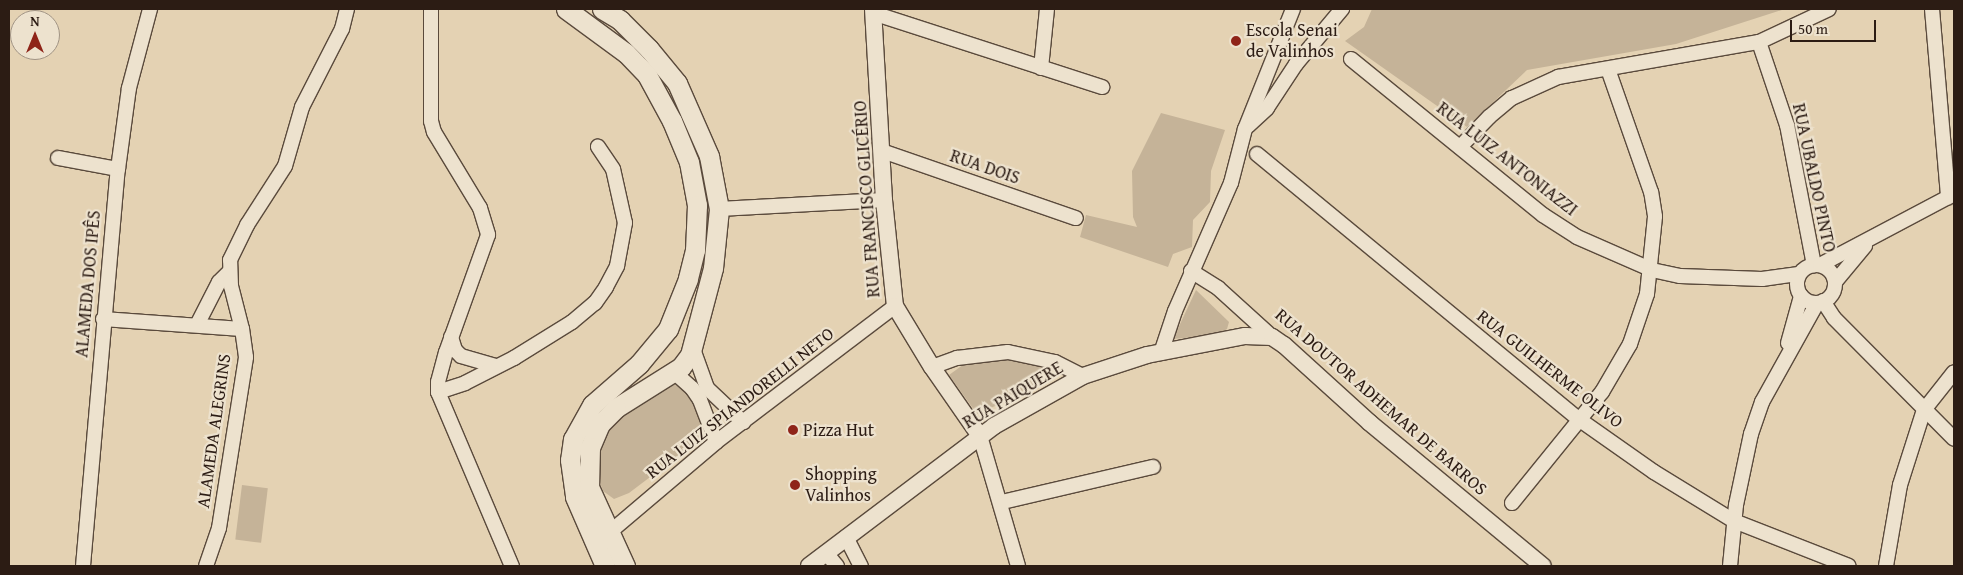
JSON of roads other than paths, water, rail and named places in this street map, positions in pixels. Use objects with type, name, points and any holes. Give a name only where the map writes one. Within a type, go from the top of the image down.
[{"type":"main road","points":[[566,9],[626,53],[647,75],[672,121],[688,162],[696,205],[695,250],[688,279],[661,344],[659,361],[674,372]]},
{"type":"main road","points":[[602,9],[620,20],[644,43],[677,83],[709,156],[719,209],[713,268],[692,346],[686,360],[674,372],[616,408],[600,424],[590,447],[589,487],[625,566]]},
{"type":"main road","points":[[605,566],[575,497],[570,460],[573,439],[592,405],[639,364],[668,329]]},
{"type":"street","name":"ALAMEDA DOS IPÊS","points":[[82,566],[118,169],[129,88],[150,9]]},
{"type":"street","name":"ALAMEDA ALEGRINS","points":[[206,566],[219,528],[246,357],[242,329],[229,272],[233,250],[285,166],[302,107],[342,30],[347,9]]},
{"type":"street","points":[[431,9],[431,121],[434,132],[480,208],[488,235],[451,337],[438,382],[438,392],[509,563]]},
{"type":"street","points":[[1041,68],[1047,9]]},
{"type":"street","points":[[1161,352],[1191,271],[1231,182],[1245,129],[1275,50],[1294,9]]},
{"type":"street","points":[[1245,129],[1267,108],[1296,64],[1342,9]]},
{"type":"street","points":[[1460,147],[1489,116],[1528,90],[1558,77],[1759,42],[1830,9]]},
{"type":"street","points":[[1784,360],[1801,296],[1797,285],[1799,274],[1869,242],[1951,195],[1932,9]]},
{"type":"street","points":[[873,11],[1102,87]]},
{"type":"street","name":"RUA FRANCISCO GLICÉRIO","points":[[873,11],[884,200],[895,306],[932,367],[980,436],[1002,502],[1018,566]]},
{"type":"street","name":"RUA UBALDO PINTO","points":[[1759,42],[1787,125],[1817,265]]},
{"type":"street","points":[[1275,50],[1296,64]]},
{"type":"street","name":"RUA LUIZ ANTONIAZZI","points":[[1351,59],[1543,215],[1577,237],[1652,270],[1722,279],[1777,278],[1799,274]]},
{"type":"street","points":[[1512,503],[1602,392],[1630,344],[1652,270],[1655,216],[1651,192],[1608,69]]},
{"type":"street","points":[[438,392],[497,366],[572,322],[595,303],[618,266],[625,223],[620,188],[613,169],[598,147]]},
{"type":"street","name":"RUA DOIS","points":[[882,151],[1076,218]]},
{"type":"street","name":"RUA GUILHERME OLIVO","points":[[1257,154],[1580,420],[1654,472],[1734,521],[1850,566]]},
{"type":"street","points":[[58,158],[118,169]]},
{"type":"street","points":[[719,209],[884,200]]},
{"type":"street","points":[[1730,566],[1734,521],[1751,434],[1762,402],[1784,360],[1820,302],[1832,294],[1835,282],[1869,242]]},
{"type":"street","points":[[1817,265],[1830,271],[1835,282]]},
{"type":"street","name":"RUA DOUTOR ADHEMAR DE BARROS","points":[[1191,271],[1218,288],[1370,423],[1543,566]]},
{"type":"street","name":"ALAMEDA ALEGRINS","points":[[197,326],[219,282],[229,272]]},
{"type":"street","points":[[1801,296],[1820,302],[1954,439]]},
{"type":"street","name":"RUA LUIZ SPIANDORELLI NETO","points":[[610,532],[716,442],[895,306]]},
{"type":"street","points":[[103,319],[242,329]]},
{"type":"street","name":"RUA PAIQUERE","points":[[809,566],[980,436],[1083,376],[1161,352],[1246,336],[1272,337]]},
{"type":"street","points":[[451,337],[455,350],[461,356],[497,366]]},
{"type":"street","points":[[692,346],[707,388],[744,422]]},
{"type":"street","points":[[932,367],[957,358],[1008,352],[1054,362],[1083,376]]},
{"type":"street","points":[[674,372],[692,388],[700,400],[716,442]]},
{"type":"street","points":[[1886,566],[1900,485],[1924,410],[1954,372]]},
{"type":"street","points":[[1002,502],[1153,467]]},
{"type":"street","points":[[846,536],[861,566]]},
{"type":"street","points":[[826,553],[837,566]]},
{"type":"place","name":"Escola Senai de Valinhos","points":[[1236,41]]},
{"type":"place","name":"Pizza Hut","points":[[793,430]]},
{"type":"place","name":"Shopping Valinhos","points":[[795,485]]}]
